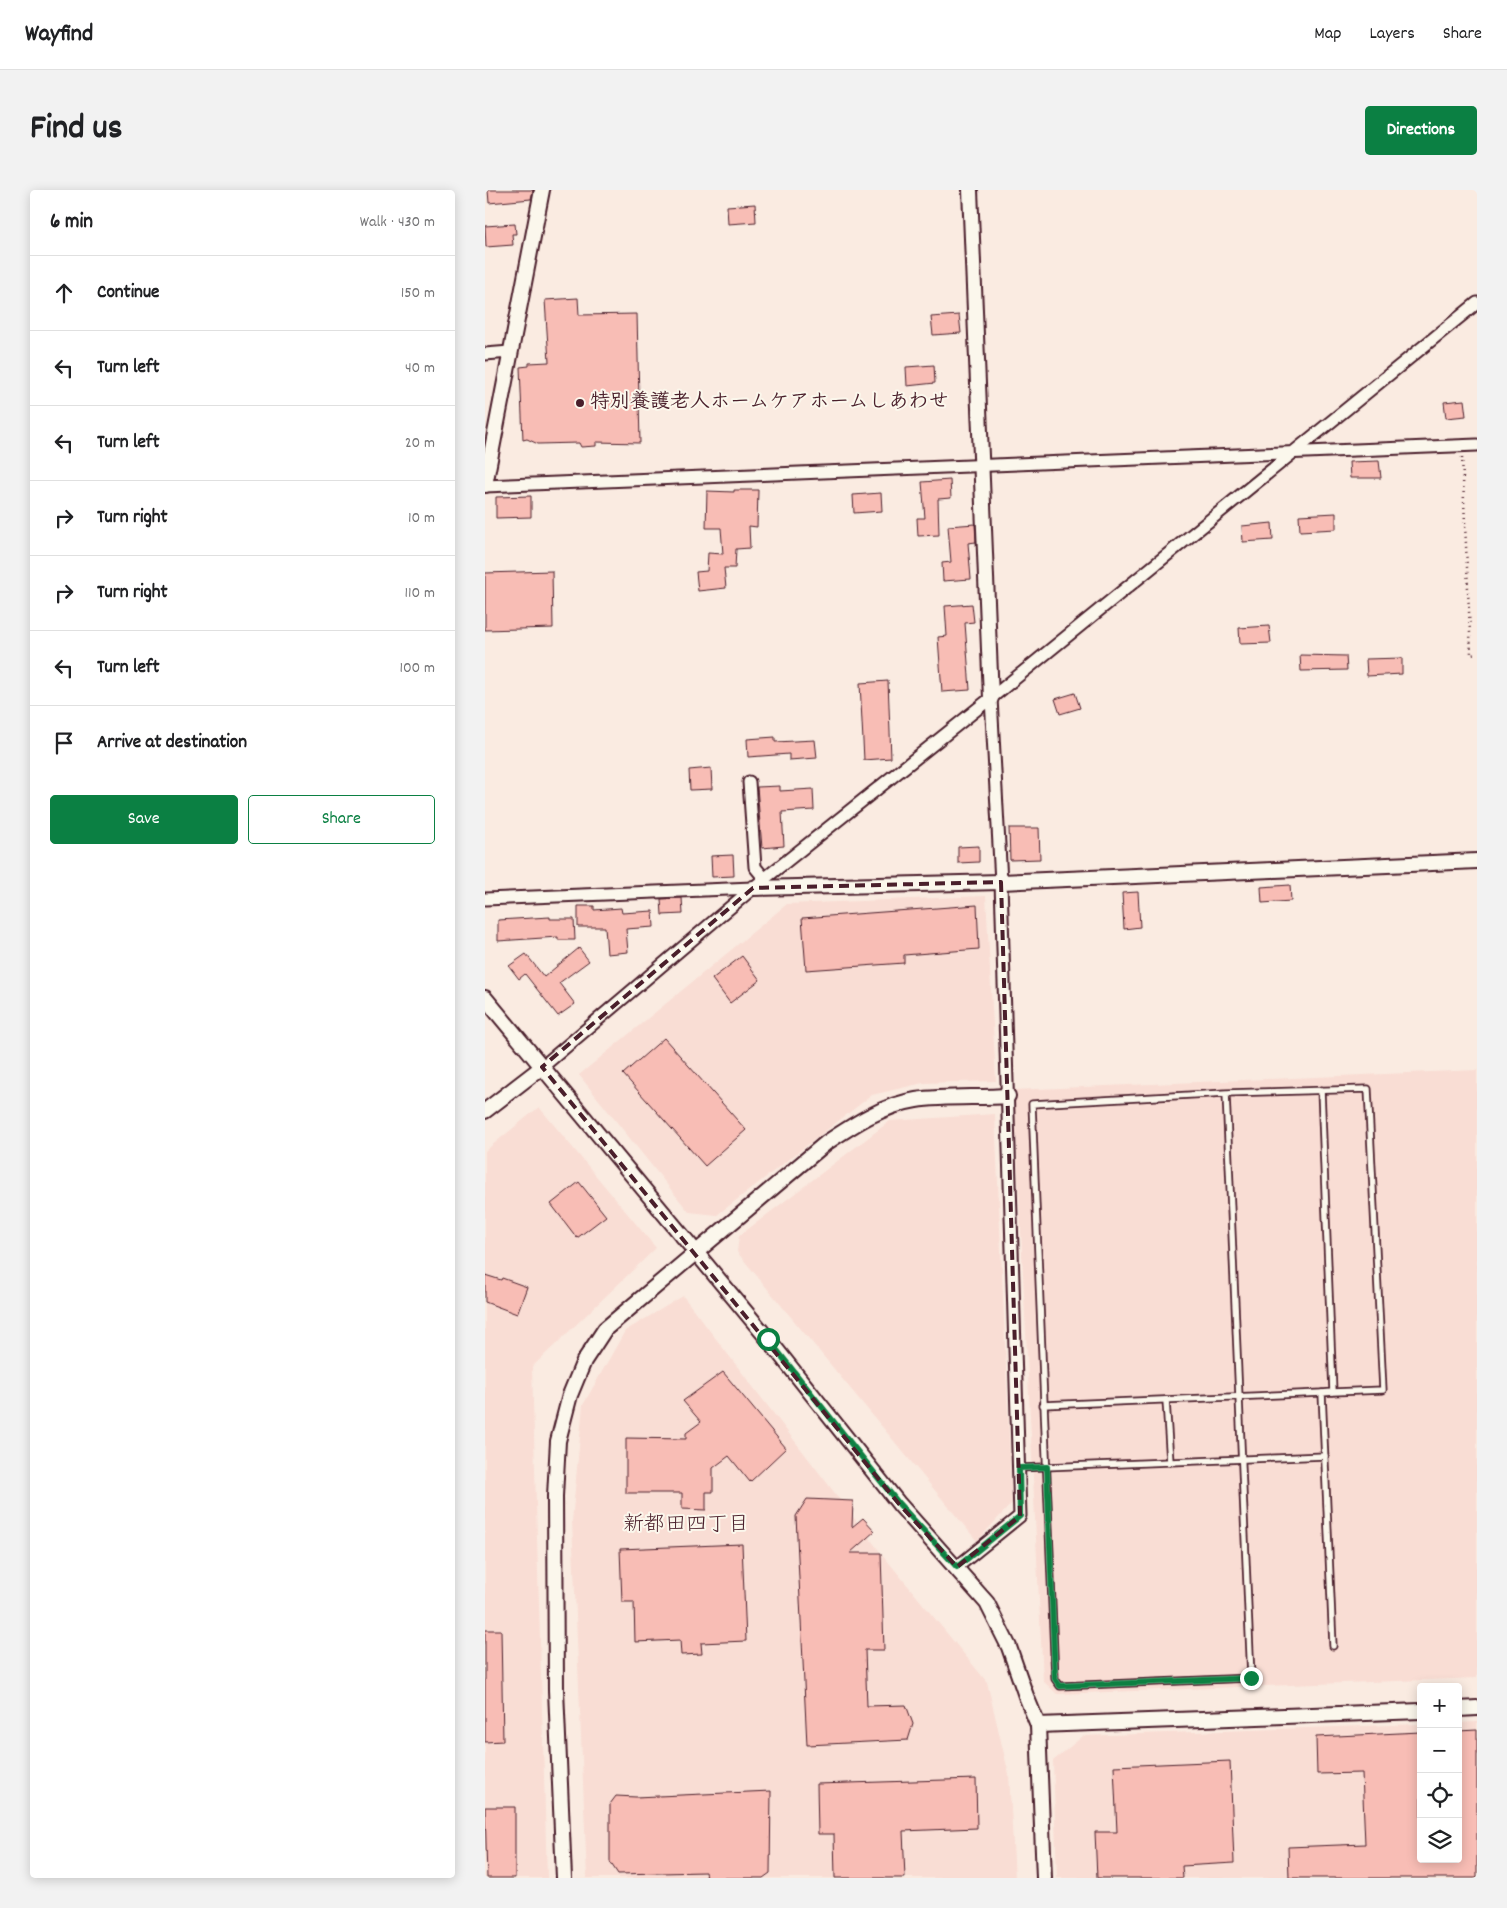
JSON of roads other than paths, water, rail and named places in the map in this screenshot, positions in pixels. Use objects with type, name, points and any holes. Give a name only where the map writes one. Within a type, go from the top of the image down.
[{"type":"street","points":[[542,190],[485,486],[1477,445]]},
{"type":"street","points":[[957,1567],[1020,1516],[1001,882],[980,466],[969,190]]},
{"type":"street","points":[[485,1111],[542,1067],[753,888],[991,698],[1477,303]]},
{"type":"street","points":[[485,354],[510,352]]},
{"type":"street","points":[[749,782],[755,867],[765,879]]},
{"type":"street","points":[[485,899],[753,888],[1001,882],[1477,861]]},
{"type":"street","points":[[485,998],[829,1413],[899,1504],[987,1603],[1009,1647],[1038,1725],[1043,1878]]},
{"type":"street","points":[[563,1878],[556,1690],[555,1496],[558,1441],[569,1395],[584,1360],[605,1329],[826,1143],[857,1123],[884,1110],[915,1100],[1008,1096]]},
{"type":"street","points":[[1462,1708],[1477,1708]]},
{"type":"street","points":[[1038,1725],[1417,1710]]},
{"type":"lane","points":[[1043,1405],[1240,1397],[1383,1390],[1368,1089],[1226,1093],[1032,1104],[1043,1405],[1055,1679],[1060,1686],[1251,1678],[1243,1459],[1240,1397],[1226,1093]]},
{"type":"lane","points":[[1321,1090],[1333,1392]]},
{"type":"lane","points":[[1322,1393],[1333,1646]]},
{"type":"lane","points":[[1166,1400],[1170,1462]]},
{"type":"lane","points":[[1019,1468],[1325,1456]]},
{"type":"place","name":"特別養護老人ホームケアホームしあわせ","points":[[580,403]]},
{"type":"district","name":"新都田四丁目","points":[[686,1526]]}]
